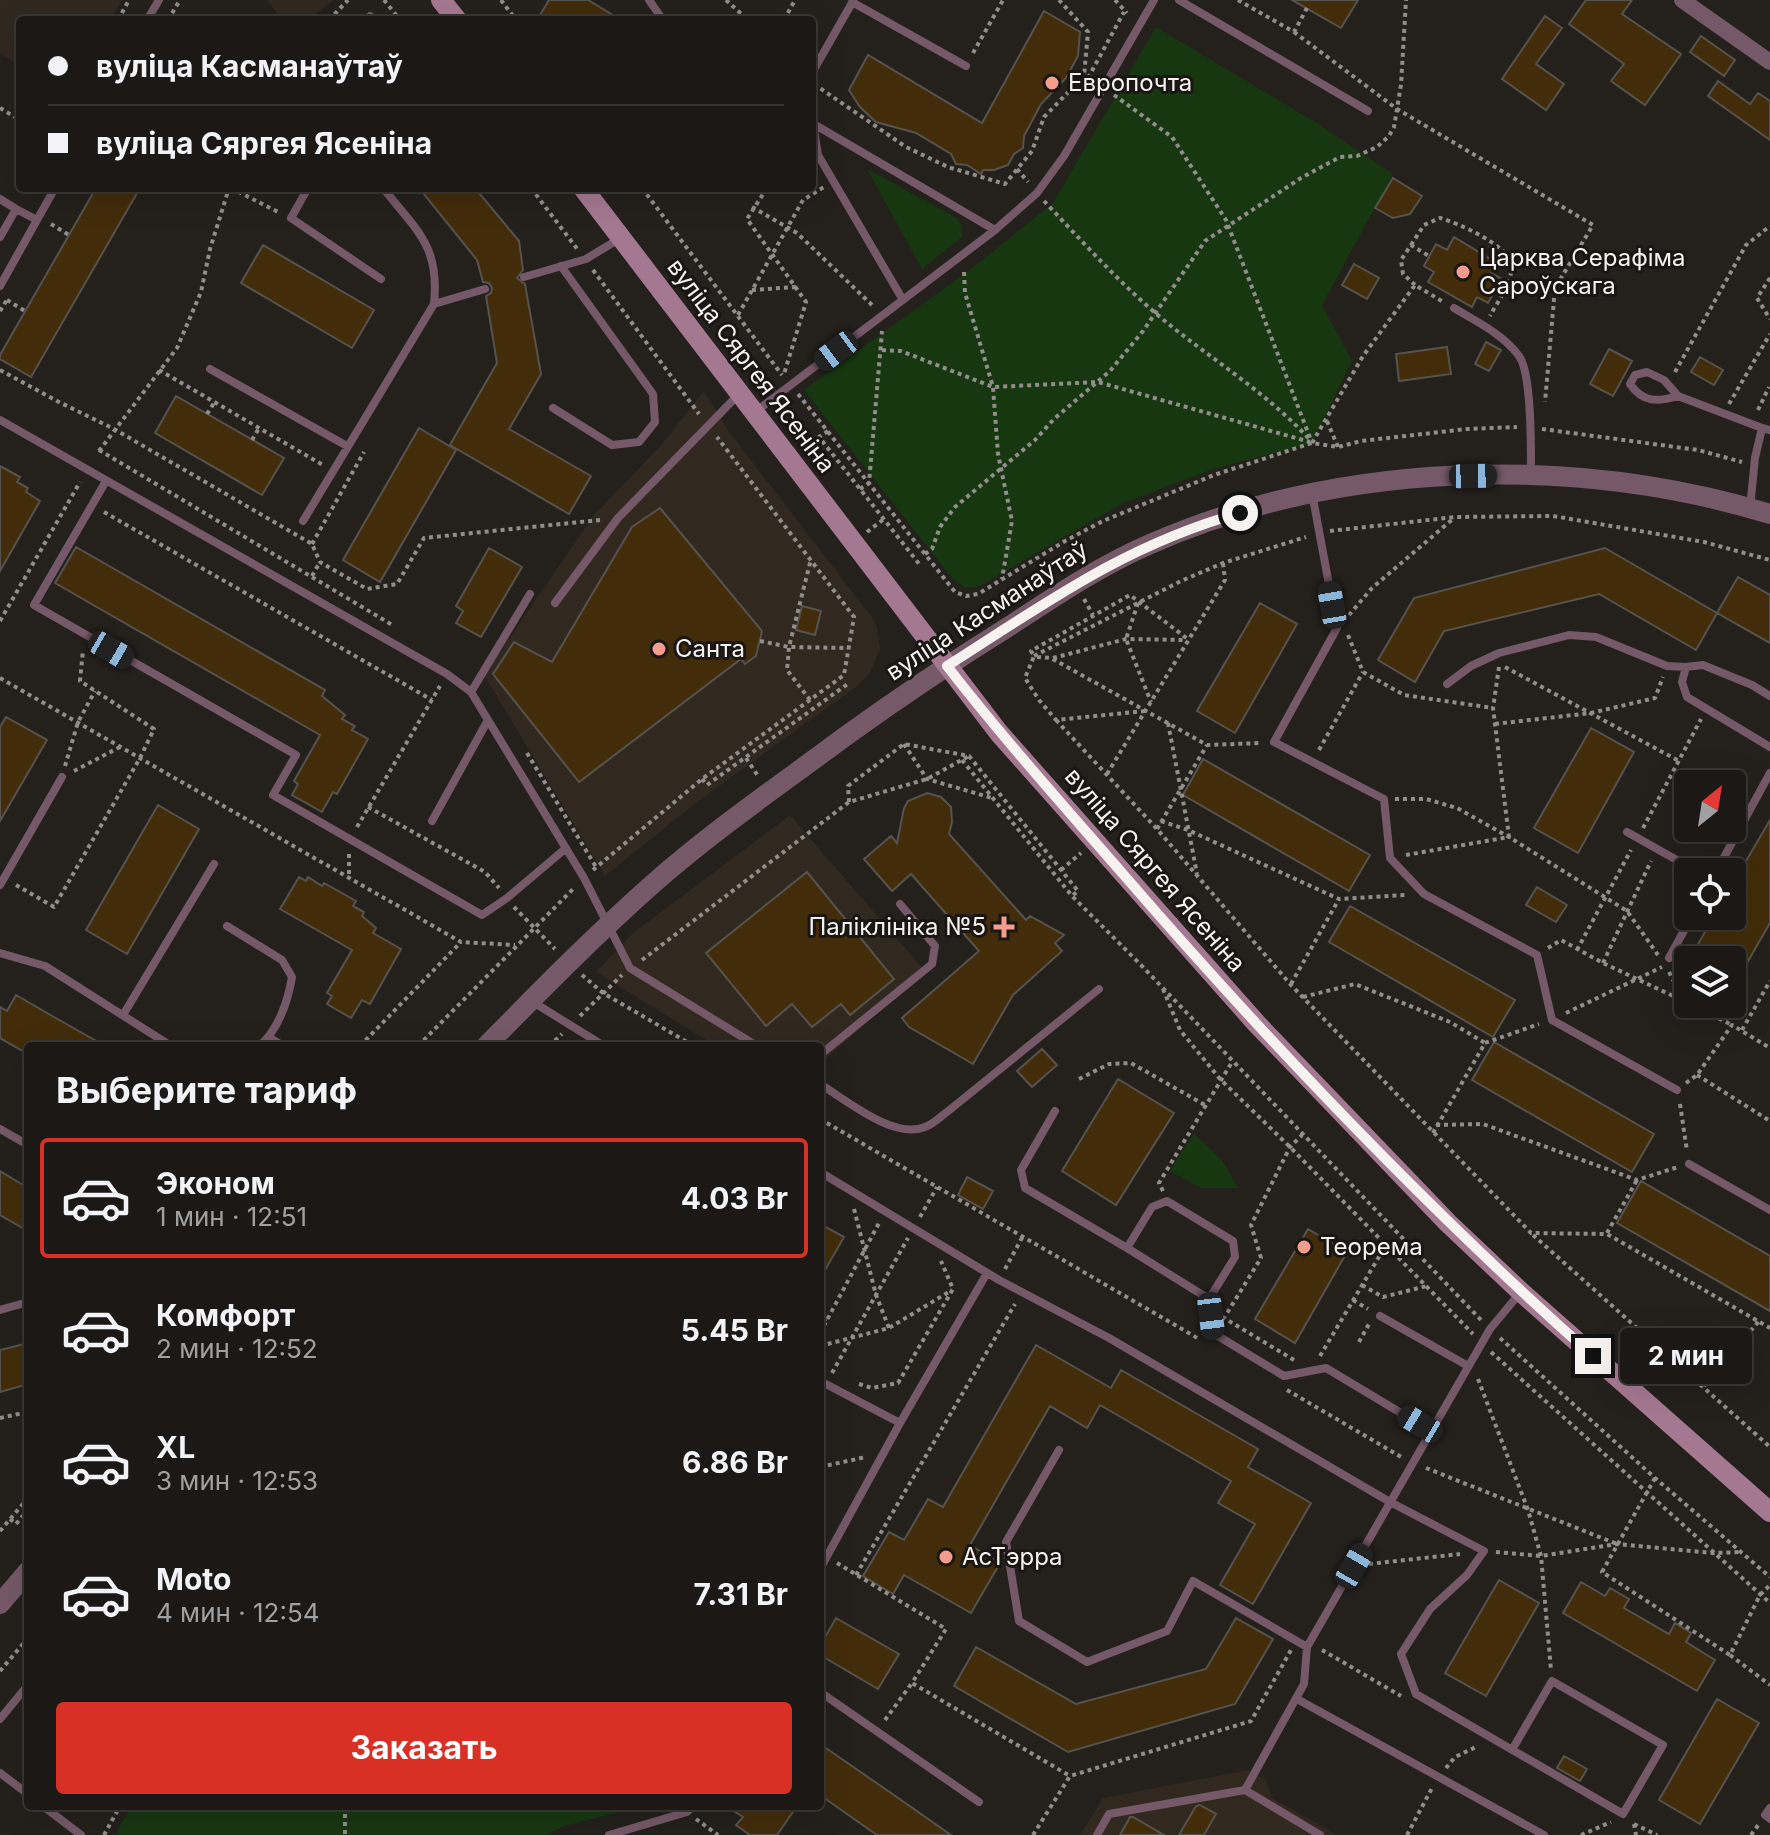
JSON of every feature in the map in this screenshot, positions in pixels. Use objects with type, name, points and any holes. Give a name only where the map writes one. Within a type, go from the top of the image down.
[{"type":"main road","points":[[441,0],[454,16]]},
{"type":"main road","name":"вуліца Сяргея Ясеніна","points":[[586,192],[999,733],[1256,1023],[1448,1223],[1521,1292],[1770,1512]]},
{"type":"street","points":[[1682,0],[1770,62]]},
{"type":"street","name":"вуліца Касманаўтаў","points":[[490,1042],[658,879],[744,812],[947,666],[1075,583],[1149,544],[1216,519],[1312,493],[1415,477],[1531,475],[1606,480],[1689,494],[1760,511]]},
{"type":"street","points":[[0,1604],[24,1576]]},
{"type":"lane","points":[[754,413],[879,313],[903,300],[995,230],[1037,193],[1064,156],[1154,0]]},
{"type":"lane","points":[[1179,0],[1368,111]]},
{"type":"lane","points":[[816,66],[853,1],[966,66]]},
{"type":"lane","points":[[816,125],[995,230]]},
{"type":"lane","points":[[816,158],[903,300]]},
{"type":"lane","points":[[0,286],[53,192]]},
{"type":"lane","points":[[306,192],[291,218],[381,279]]},
{"type":"lane","points":[[303,521],[434,304],[437,278],[429,247],[386,192]]},
{"type":"lane","points":[[0,199],[37,220]]},
{"type":"lane","points":[[0,237],[16,209]]},
{"type":"lane","points":[[524,277],[586,259],[620,238]]},
{"type":"lane","points":[[553,408],[612,445],[639,442],[655,422],[653,394],[561,266]]},
{"type":"lane","points":[[434,304],[485,289]]},
{"type":"lane","points":[[1454,308],[1497,333],[1521,358],[1530,427],[1531,475]]},
{"type":"lane","points":[[210,369],[347,446]]},
{"type":"lane","points":[[1678,396],[1660,401],[1643,398],[1630,384],[1635,375],[1647,372],[1668,385],[1678,396],[1766,429],[1755,458],[1760,511]]},
{"type":"lane","points":[[555,603],[618,518],[740,394]]},
{"type":"lane","points":[[0,420],[447,674],[471,692],[584,878],[630,968],[750,1042]]},
{"type":"lane","points":[[106,481],[34,605],[296,755],[273,795],[482,915],[565,849]]},
{"type":"lane","points":[[1312,493],[1340,625],[1274,742],[1384,799],[1390,858],[1424,894],[1537,955],[1552,1020],[1677,1090]]},
{"type":"lane","points":[[471,692],[530,594]]},
{"type":"lane","points":[[1447,684],[1471,666],[1499,653],[1569,635],[1596,637],[1667,666],[1703,665],[1752,685],[1770,696]]},
{"type":"lane","points":[[1686,667],[1682,682],[1687,697],[1770,747]]},
{"type":"lane","points":[[432,821],[488,720]]},
{"type":"lane","points":[[1724,858],[1770,773]]},
{"type":"lane","points":[[2,882],[62,777]]},
{"type":"lane","points":[[1627,832],[1674,859]]},
{"type":"lane","points":[[123,1015],[214,864]]},
{"type":"lane","points":[[824,1052],[932,964],[935,946],[900,904]]},
{"type":"lane","points":[[227,926],[282,960],[292,977],[289,995],[270,1038],[264,1042]]},
{"type":"lane","points":[[1667,962],[1684,930]]},
{"type":"lane","points":[[0,953],[45,966],[165,1042]]},
{"type":"lane","points":[[824,1086],[885,1124],[906,1130],[924,1128],[1099,989]]},
{"type":"lane","points":[[530,1000],[597,1042]]},
{"type":"lane","points":[[270,1038],[276,1042]]},
{"type":"lane","points":[[1055,1111],[1021,1170],[1025,1188],[1209,1299]]},
{"type":"lane","points":[[0,1129],[24,1143]]},
{"type":"lane","points":[[1689,1164],[1770,1210]]},
{"type":"lane","points":[[824,1174],[999,1280],[1109,1338],[1390,1502],[1484,1551],[1467,1575],[1430,1609],[1401,1654],[1416,1694],[1512,1750],[1623,1814],[1663,1745],[1552,1681],[1512,1750]]},
{"type":"lane","points":[[1127,1248],[1152,1207],[1167,1201],[1233,1241],[1235,1257],[1209,1299],[1213,1333],[1284,1376],[1326,1368],[1431,1431]]},
{"type":"lane","points":[[824,1562],[987,1273]]},
{"type":"lane","points":[[1245,1790],[1304,1684],[1307,1647],[1412,1463],[1472,1368],[1482,1342],[1521,1292]]},
{"type":"lane","points":[[0,1310],[24,1303]]},
{"type":"lane","points":[[1377,1314],[1472,1368]]},
{"type":"lane","points":[[824,1383],[900,1423]]},
{"type":"lane","points":[[1059,1450],[1006,1542],[1019,1621],[1087,1662],[1167,1631],[1193,1581],[1307,1647]]},
{"type":"lane","points":[[0,1719],[24,1690]]},
{"type":"lane","points":[[824,1695],[979,1802]]},
{"type":"lane","points":[[1297,1699],[1544,1835]]},
{"type":"lane","points":[[0,1773],[24,1791]]},
{"type":"lane","points":[[1097,1835],[1109,1814],[1245,1790],[1320,1835]]},
{"type":"lane","points":[[1770,1808],[1765,1815],[1770,1819]]},
{"type":"lane","points":[[48,1810],[81,1835]]},
{"type":"lane","points":[[609,1835],[687,1810]]},
{"type":"path","points":[[333,16],[348,0]]},
{"type":"path","points":[[384,0],[397,16]]},
{"type":"path","points":[[726,0],[743,16]]},
{"type":"path","points":[[966,66],[1003,0]]},
{"type":"path","points":[[1059,0],[1088,32],[1086,77]]},
{"type":"path","points":[[1115,0],[1124,12],[1141,22]]},
{"type":"path","points":[[1238,0],[1294,32],[1397,109],[1593,225],[1555,288],[1544,413]]},
{"type":"path","points":[[1251,7],[1255,0]]},
{"type":"path","points":[[925,554],[932,549],[940,527],[955,507],[1035,440],[1054,419],[1110,371],[1156,313],[1205,241],[1301,178],[1340,157],[1357,156],[1377,147],[1389,136],[1401,85],[1406,0]]},
{"type":"path","points":[[1294,32],[1307,8]]},
{"type":"path","points":[[816,86],[906,147],[948,167],[1005,184],[1032,151],[1044,117],[1086,77],[1124,12]]},
{"type":"path","points":[[1086,77],[1172,137],[1229,227],[1312,443]]},
{"type":"path","points":[[738,315],[803,200],[833,182]]},
{"type":"path","points":[[0,621],[86,470],[177,348],[201,292],[210,249],[229,192]]},
{"type":"path","points":[[238,192],[291,218]]},
{"type":"path","points":[[422,1042],[584,878],[702,779],[844,675],[854,617],[534,192]]},
{"type":"path","points":[[645,192],[783,376],[955,592],[966,596],[988,588]]},
{"type":"path","points":[[764,192],[747,219],[806,302],[783,376]]},
{"type":"path","points":[[1037,193],[1118,279],[1156,313],[1292,420],[1312,443]]},
{"type":"path","points":[[752,207],[797,233],[879,313],[882,350],[869,483]]},
{"type":"path","points":[[1454,308],[1415,285],[1403,274],[1401,260],[1424,225],[1440,218],[1458,223],[1504,251],[1511,264],[1510,279],[1484,326]]},
{"type":"path","points":[[50,224],[69,235]]},
{"type":"path","points":[[1668,385],[1746,245],[1770,226]]},
{"type":"path","points":[[1411,245],[1429,256]]},
{"type":"path","points":[[964,254],[965,293],[993,387],[1001,467],[1012,521],[1002,579]]},
{"type":"path","points":[[1770,278],[1757,298],[1770,319]]},
{"type":"path","points":[[1312,443],[1363,356],[1415,285]]},
{"type":"path","points":[[752,290],[796,287]]},
{"type":"path","points":[[6,300],[25,311]]},
{"type":"path","points":[[1724,412],[1770,334]]},
{"type":"path","points":[[882,350],[901,351],[993,387],[1098,382],[1312,443]]},
{"type":"path","points":[[0,370],[114,429],[312,544],[320,562],[367,589],[397,584],[424,538],[618,518]]},
{"type":"path","points":[[159,370],[333,470]]},
{"type":"path","points":[[1758,410],[1769,387]]},
{"type":"path","points":[[207,414],[215,402]]},
{"type":"path","points":[[1327,421],[1338,447]]},
{"type":"path","points":[[252,440],[259,428]]},
{"type":"path","points":[[828,430],[819,437],[920,565]]},
{"type":"path","points":[[312,544],[369,441]]},
{"type":"path","points":[[860,489],[869,483]]},
{"type":"path","points":[[72,494],[432,700]]},
{"type":"path","points":[[1770,560],[1704,542],[1553,516],[1455,517],[1319,533],[1223,563],[1139,602],[1034,656],[1025,678],[1056,720],[1157,829],[1291,985],[1433,1133],[1531,1233],[1770,1447]]},
{"type":"path","points":[[1455,517],[1372,588],[1340,625],[1363,672],[1404,695],[1493,708]]},
{"type":"path","points":[[810,700],[787,670],[789,647],[811,559]]},
{"type":"path","points":[[312,576],[320,562]]},
{"type":"path","points":[[1107,774],[1225,580],[1223,563]]},
{"type":"path","points":[[1034,656],[1031,651],[1130,595],[1189,640]]},
{"type":"path","points":[[1139,602],[1126,639],[1151,702]]},
{"type":"path","points":[[2,882],[54,907],[154,729],[80,681],[85,635]]},
{"type":"path","points":[[1034,656],[1051,658],[1126,639],[1189,640]]},
{"type":"path","points":[[760,641],[789,647],[848,648]]},
{"type":"path","points":[[1051,658],[1207,745],[1274,742]]},
{"type":"path","points":[[1509,837],[1493,708],[1500,663],[1679,761]]},
{"type":"path","points":[[1495,724],[1591,713],[1655,698],[1667,666]]},
{"type":"path","points":[[1313,761],[1363,672]]},
{"type":"path","points":[[349,879],[349,839],[447,674]]},
{"type":"path","points":[[0,678],[461,942],[516,945]]},
{"type":"path","points":[[702,779],[707,785],[849,683]]},
{"type":"path","points":[[62,777],[78,722],[95,691]]},
{"type":"path","points":[[1056,720],[1145,711]]},
{"type":"path","points":[[1168,723],[1197,876]]},
{"type":"path","points":[[904,744],[927,779],[993,798]]},
{"type":"path","points":[[849,802],[848,786],[904,744],[969,756],[1078,891],[1072,896]]},
{"type":"path","points":[[1157,829],[1207,745]]},
{"type":"path","points":[[62,777],[120,747]]},
{"type":"path","points":[[553,1042],[630,968],[849,802],[927,779],[969,756]]},
{"type":"path","points":[[962,760],[1072,896],[1490,1329],[1770,1577]]},
{"type":"path","points":[[1384,799],[1426,799],[1457,808],[1509,837],[1627,911],[1667,962],[1674,976]]},
{"type":"path","points":[[1161,821],[1188,830],[1339,899],[1424,894]]},
{"type":"path","points":[[1390,858],[1509,837]]},
{"type":"path","points":[[1061,870],[1095,842]]},
{"type":"path","points":[[1603,963],[1657,849]]},
{"type":"path","points":[[1291,985],[1339,899]]},
{"type":"path","points":[[1537,955],[1561,940],[1674,996]]},
{"type":"path","points":[[364,1042],[461,942]]},
{"type":"path","points":[[1433,1133],[1485,1043],[1552,1020],[1667,962]]},
{"type":"path","points":[[1742,1030],[1770,981]]},
{"type":"path","points":[[1303,997],[1355,984],[1450,1022],[1485,1043]]},
{"type":"path","points":[[1163,987],[1180,1030],[1220,1079],[1482,1342]]},
{"type":"path","points":[[603,993],[687,1042]]},
{"type":"path","points":[[1718,1018],[1770,1048]]},
{"type":"path","points":[[1436,1125],[1483,1124],[1637,1180],[1689,1164],[1677,1090],[1697,1075],[1732,1025]]},
{"type":"path","points":[[1164,1194],[1159,1183],[1232,1062]]},
{"type":"path","points":[[1079,1079],[1109,1064],[1131,1063],[1205,1105]]},
{"type":"path","points":[[1697,1075],[1770,1121]]},
{"type":"path","points":[[824,1121],[1212,1346]]},
{"type":"path","points":[[1302,1135],[1290,1147],[1251,1225],[1261,1258],[1224,1318],[1312,1372]]},
{"type":"path","points":[[1607,1234],[1637,1180]]},
{"type":"path","points":[[824,1370],[832,1375],[937,1187]]},
{"type":"path","points":[[853,1207],[876,1295],[889,1328]]},
{"type":"path","points":[[824,1326],[879,1223]]},
{"type":"path","points":[[1531,1233],[1607,1234],[1770,1328]]},
{"type":"path","points":[[999,1280],[1023,1236]]},
{"type":"path","points":[[908,1240],[919,1247]]},
{"type":"path","points":[[1302,1365],[1321,1356],[1386,1245]]},
{"type":"path","points":[[930,1254],[941,1260],[953,1289]]},
{"type":"path","points":[[1362,1285],[1383,1297],[1427,1286]]},
{"type":"path","points":[[824,1345],[889,1328],[953,1289]]},
{"type":"path","points":[[858,1384],[872,1388],[898,1383],[953,1289]]},
{"type":"path","points":[[856,1575],[1022,1293]]},
{"type":"path","points":[[1353,1300],[1377,1314]]},
{"type":"path","points":[[1703,1387],[1759,1321]]},
{"type":"path","points":[[1482,1360],[1501,1338]]},
{"type":"path","points":[[1489,1351],[1770,1603]]},
{"type":"path","points":[[1472,1368],[1528,1510],[1541,1556],[1552,1681]]},
{"type":"path","points":[[1279,1385],[1412,1463],[1617,1544]]},
{"type":"path","points":[[0,1418],[24,1413]]},
{"type":"path","points":[[824,1466],[884,1453]]},
{"type":"path","points":[[1655,1478],[1602,1572],[1730,1655],[1770,1685]]},
{"type":"path","points":[[0,1531],[24,1503]]},
{"type":"path","points":[[10,1519],[16,1524],[24,1515]]},
{"type":"path","points":[[1354,1566],[1484,1551],[1541,1556],[1617,1544],[1713,1553],[1744,1552]]},
{"type":"path","points":[[827,1557],[946,1629],[901,1701],[875,1731]]},
{"type":"path","points":[[1730,1655],[1760,1595],[1770,1585]]},
{"type":"path","points":[[0,1671],[24,1643]]},
{"type":"path","points":[[912,1683],[1070,1776]]},
{"type":"path","points":[[1033,1835],[1070,1776],[1251,1721]]},
{"type":"path","points":[[104,1835],[118,1810]]},
{"type":"path","points":[[345,1810],[345,1835]]},
{"type":"path","points":[[691,1810],[718,1835]]},
{"type":"path","points":[[1581,1835],[1621,1818]]},
{"type":"path","points":[[1636,1835],[1634,1824],[1657,1835]]},
{"type":"shaded area","points":[[0,0],[122,0],[112,16],[16,16],[16,63],[0,54]]},
{"type":"shaded area","points":[[267,0],[334,0],[312,16],[279,16]]},
{"type":"shaded area","points":[[704,391],[730,433],[871,616],[877,627],[880,649],[870,673],[860,684],[696,803],[605,876],[484,675],[594,515],[662,444]]},
{"type":"shaded area","points":[[790,815],[925,971],[824,1060],[824,1042],[710,1042],[596,972],[634,932]]},
{"type":"shaded area","points":[[1248,1770],[1266,1780],[1271,1797],[1337,1835],[1080,1835],[1103,1798]]},
{"type":"green space","points":[[1156,27],[1318,124],[1393,174],[1322,305],[1352,361],[1312,443],[1216,468],[1121,504],[980,586],[965,588],[951,577],[804,390],[971,269],[1053,203]]},
{"type":"green space","points":[[867,169],[957,218],[962,226],[962,237],[922,269]]},
{"type":"green space","points":[[1194,1133],[1222,1160],[1238,1188],[1201,1188],[1170,1171]]},
{"type":"green space","points":[[130,1810],[626,1810],[564,1826],[546,1835],[118,1835],[118,1829]]},
{"type":"building","points":[[549,0],[588,0],[614,16],[539,16]]},
{"type":"building","points":[[1292,0],[1358,0],[1341,28]]},
{"type":"building","points":[[1586,0],[1632,0],[1622,14],[1681,54],[1645,105],[1611,81],[1624,64],[1569,24]]},
{"type":"building","points":[[1044,11],[1080,32],[1078,56],[1066,78],[1041,104],[1024,136],[1023,148],[1014,154],[1008,165],[983,170],[981,174],[967,165],[956,164],[951,154],[916,133],[876,122],[860,107],[849,90],[868,55],[982,123]]},
{"type":"building","points":[[1545,16],[1562,28],[1536,64],[1564,84],[1546,110],[1502,79]]},
{"type":"building","points":[[1701,36],[1735,60],[1724,76],[1690,52]]},
{"type":"building","points":[[1718,81],[1750,104],[1758,93],[1770,101],[1770,140],[1708,96]]},
{"type":"building","points":[[1393,178],[1422,196],[1410,214],[1393,218],[1375,208]]},
{"type":"building","points":[[94,192],[138,192],[31,377],[0,359]]},
{"type":"building","points":[[422,192],[478,192],[519,241],[523,270],[517,278],[525,284],[541,374],[509,429],[591,476],[569,514],[450,445],[497,363],[486,296],[492,288],[489,283],[483,282],[477,260]]},
{"type":"building","name":"Царква Серафіма Сароўскага","points":[[1454,237],[1497,263],[1491,273],[1502,279],[1488,303],[1477,297],[1472,307],[1428,282],[1434,272],[1424,266],[1436,244],[1447,250]]},
{"type":"building","points":[[263,245],[374,310],[352,348],[241,283]]},
{"type":"building","points":[[1354,264],[1379,278],[1367,299],[1342,285]]},
{"type":"building","points":[[1486,342],[1501,350],[1489,371],[1475,364]]},
{"type":"building","points":[[1447,347],[1451,374],[1399,381],[1396,354]]},
{"type":"building","points":[[1609,349],[1632,361],[1613,396],[1590,384]]},
{"type":"building","points":[[1700,357],[1723,370],[1714,385],[1691,372]]},
{"type":"building","points":[[176,396],[284,458],[262,495],[155,433]]},
{"type":"building","points":[[419,428],[456,450],[380,582],[343,560]]},
{"type":"building","points":[[0,466],[20,477],[17,482],[40,501],[0,571]]},
{"type":"building","name":"Санта","points":[[660,508],[762,631],[756,656],[745,664],[741,659],[579,782],[493,674],[514,642],[552,662],[632,527]]},
{"type":"building","points":[[76,547],[325,690],[322,696],[345,715],[342,719],[355,726],[352,730],[368,739],[337,794],[333,792],[322,812],[292,795],[298,784],[294,781],[320,735],[55,583]]},
{"type":"building","points":[[489,548],[522,567],[481,637],[456,623],[463,611],[456,606]]},
{"type":"building","points":[[1605,548],[1717,613],[1696,650],[1599,594],[1444,631],[1415,682],[1378,660],[1414,598]]},
{"type":"building","points":[[1738,577],[1770,595],[1770,643],[1717,613]]},
{"type":"building","points":[[1260,603],[1297,624],[1235,733],[1197,711]]},
{"type":"building","points":[[802,606],[821,611],[815,635],[796,630]]},
{"type":"building","points":[[6,717],[47,740],[0,821],[0,727]]},
{"type":"building","points":[[1591,728],[1634,752],[1578,853],[1534,828]]},
{"type":"building","points":[[1203,759],[1370,855],[1349,891],[1183,795]]},
{"type":"building","name":"Паліклініка №5","points":[[927,793],[941,797],[951,807],[949,834],[1026,920],[1030,916],[1064,935],[1055,943],[1062,951],[1013,995],[973,1064],[909,1027],[902,1018],[979,951],[911,874],[892,891],[864,859],[891,836],[897,843],[908,801]]},
{"type":"building","points":[[158,805],[199,829],[127,954],[86,930]]},
{"type":"building","points":[[1770,820],[1770,923],[1746,965],[1746,946],[1697,946],[1706,930],[1746,930],[1746,861]]},
{"type":"building","points":[[807,872],[894,979],[850,1015],[841,1004],[812,1027],[792,1004],[766,1026],[706,953]]},
{"type":"building","points":[[299,877],[306,881],[308,877],[322,886],[324,883],[356,901],[353,906],[364,912],[362,916],[376,928],[373,933],[401,949],[370,1004],[362,1000],[351,1018],[327,1004],[332,996],[327,993],[352,950],[280,909]]},
{"type":"building","points":[[1537,887],[1567,905],[1556,922],[1526,905]]},
{"type":"building","points":[[1350,906],[1515,1000],[1493,1037],[1329,942]]},
{"type":"building","points":[[16,995],[98,1042],[24,1042],[24,1052],[0,1038],[0,1007],[7,1011]]},
{"type":"building","points":[[1494,1042],[1654,1134],[1632,1172],[1472,1080]]},
{"type":"building","points":[[1042,1049],[1057,1065],[1032,1087],[1017,1071]]},
{"type":"building","points":[[1118,1079],[1174,1113],[1116,1205],[1062,1171]]},
{"type":"building","points":[[0,1171],[24,1186],[24,1229],[0,1215]]},
{"type":"building","points":[[967,1177],[993,1191],[983,1209],[958,1195]]},
{"type":"building","points":[[1641,1181],[1770,1256],[1770,1311],[1617,1223]]},
{"type":"building","points":[[824,1226],[844,1237],[824,1272]]},
{"type":"building","points":[[1308,1229],[1347,1252],[1295,1343],[1255,1319]]},
{"type":"building","points":[[24,1344],[24,1385],[0,1392],[0,1350]]},
{"type":"building","points":[[1036,1345],[1111,1388],[1121,1370],[1258,1449],[1248,1467],[1311,1503],[1253,1604],[1220,1585],[1255,1524],[1218,1503],[1231,1481],[1100,1405],[1087,1428],[1050,1406],[970,1545],[1000,1563],[971,1613],[904,1575],[893,1594],[863,1576],[889,1532],[904,1540],[928,1499],[943,1507]]},
{"type":"building","points":[[1499,1580],[1539,1603],[1486,1696],[1445,1673]]},
{"type":"building","points":[[1581,1582],[1605,1596],[1610,1588],[1629,1599],[1624,1608],[1669,1634],[1675,1623],[1691,1633],[1686,1642],[1715,1660],[1697,1691],[1563,1613]]},
{"type":"building","points":[[836,1618],[899,1654],[878,1689],[824,1657],[824,1639]]},
{"type":"building","points":[[1236,1618],[1273,1639],[1235,1704],[1068,1752],[954,1686],[976,1647],[1076,1704],[1206,1669]]},
{"type":"building","points":[[1717,1699],[1759,1723],[1700,1824],[1659,1800]]},
{"type":"building","points":[[824,1747],[951,1835],[877,1835],[824,1798]]},
{"type":"building","points":[[1564,1756],[1587,1769],[1580,1781],[1557,1768]]},
{"type":"building","points":[[1200,1805],[1216,1814],[1204,1835],[1179,1835],[1196,1806]]},
{"type":"building","points":[[732,1810],[794,1810],[777,1835],[750,1835],[736,1825],[743,1817]]},
{"type":"building","points":[[1130,1817],[1133,1817],[1164,1835],[1120,1835]]},
{"type":"place","name":"Европочта","points":[[1052,83]]},
{"type":"place","name":"Царква Серафіма Сароўскага","points":[[1463,272]]},
{"type":"place","name":"Санта","points":[[659,649]]},
{"type":"place","name":"Паліклініка №5","points":[[1004,927]]},
{"type":"place","name":"Теорема","points":[[1304,1247]]},
{"type":"place","name":"АсТэрра","points":[[946,1557]]},
{"type":"route","points":[[1240,513],[1149,544],[1108,564],[947,666],[999,733],[1256,1023],[1448,1223],[1593,1356]]}]
